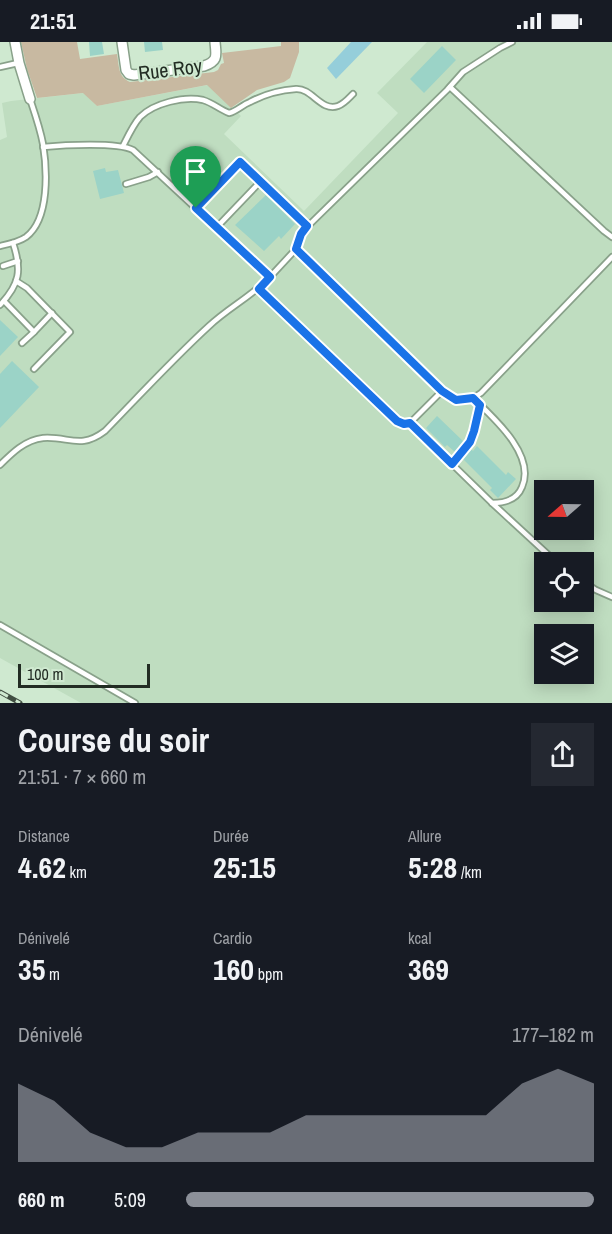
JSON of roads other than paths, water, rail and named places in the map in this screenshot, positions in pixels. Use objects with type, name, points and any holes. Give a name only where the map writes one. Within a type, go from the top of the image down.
[{"type":"street","points":[[15,42],[30,99]]},
{"type":"street","name":"Rue Roy","points":[[122,42],[127,72],[131,75],[140,75],[204,66],[214,62],[216,58],[214,42]]},
{"type":"lane","points":[[0,465],[21,446],[36,440],[54,438],[81,442],[98,437],[208,326],[259,289],[296,249],[301,234],[307,226],[464,72],[512,42]]},
{"type":"lane","points":[[0,67],[19,63]]},
{"type":"lane","points":[[450,87],[612,237]]},
{"type":"lane","points":[[123,146],[139,119],[155,107],[184,99],[212,103],[229,112],[262,97],[296,88],[303,89],[324,104],[337,107],[353,94]]},
{"type":"lane","points":[[0,246],[25,238],[30,233],[40,215],[45,191],[45,159],[39,126],[30,99]]},
{"type":"lane","points":[[43,147],[110,145],[134,150],[270,277]]},
{"type":"lane","points":[[196,208],[240,162],[307,226]]},
{"type":"lane","points":[[126,184],[158,172]]},
{"type":"lane","points":[[217,227],[260,182]]},
{"type":"lane","points":[[13,243],[18,261],[18,276],[15,286],[2,303],[34,332]]},
{"type":"lane","points":[[296,249],[442,391],[456,400],[473,398],[492,382],[612,257]]},
{"type":"lane","points":[[3,266],[18,261]]},
{"type":"lane","points":[[16,281],[27,288],[70,332],[34,369]]},
{"type":"lane","points":[[259,289],[397,421],[404,424],[410,423],[442,391]]},
{"type":"lane","points":[[22,343],[52,314]]},
{"type":"lane","points":[[473,398],[506,432],[520,456],[525,472],[522,487],[515,497],[503,503],[492,504]]},
{"type":"lane","points":[[452,464],[470,442],[480,405]]},
{"type":"lane","points":[[410,423],[492,504],[545,552]]},
{"type":"lane","points":[[594,589],[612,597]]},
{"type":"lane","points":[[0,625],[135,703]]},
{"type":"water","points":[[351,42],[372,42],[336,79],[327,68]]},
{"type":"railway","points":[[0,692],[20,703]]}]
